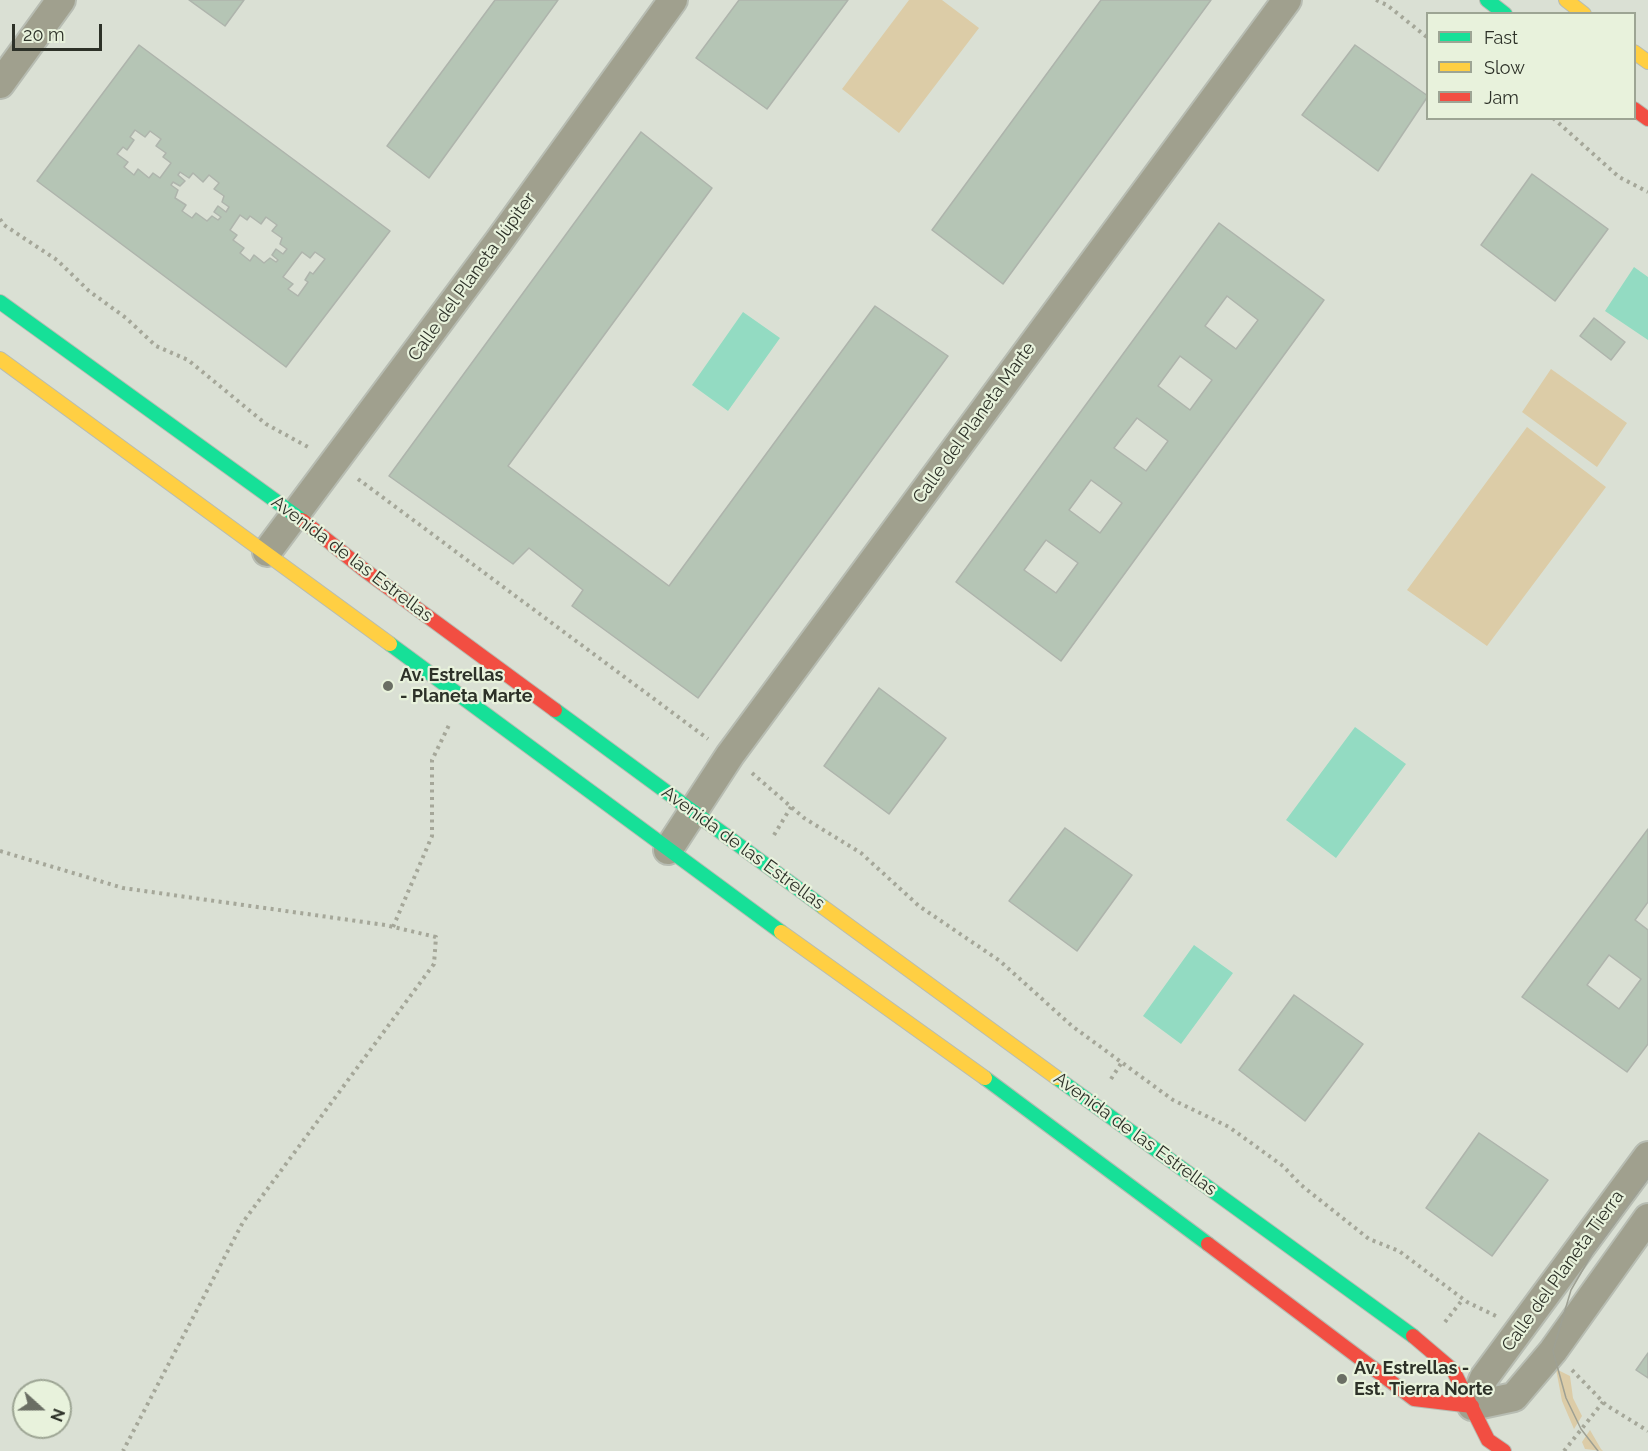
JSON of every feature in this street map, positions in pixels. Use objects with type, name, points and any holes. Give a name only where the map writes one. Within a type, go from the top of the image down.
[{"type":"street","points":[[0,84],[61,0]]},
{"type":"street","name":"Calle del Planeta Júpiter","points":[[267,552],[499,241],[673,0]]},
{"type":"street","name":"Calle del Planeta Marte","points":[[668,850],[730,755],[1287,0]]},
{"type":"street","points":[[1487,0],[1502,12]]},
{"type":"street","points":[[1566,0],[1581,12]]},
{"type":"street","points":[[1636,53],[1648,62]]},
{"type":"street","points":[[1636,110],[1648,119]]},
{"type":"street","name":"Avenida de las Estrellas","points":[[0,302],[294,514],[363,569],[1427,1346],[1453,1370],[1488,1440],[1504,1451]]},
{"type":"street","points":[[0,358],[267,552],[668,850],[1075,1144],[1414,1399],[1472,1406]]},
{"type":"street","name":"Calle del Planeta Tierra","points":[[1472,1406],[1484,1378],[1648,1156]]},
{"type":"street","name":"Calle del Planeta Tierra","points":[[1472,1406],[1514,1397],[1554,1351],[1648,1218]]},
{"type":"path","points":[[1376,0],[1387,5],[1426,36]]},
{"type":"path","points":[[1555,120],[1619,177],[1648,192]]},
{"type":"path","points":[[0,219],[4,225],[57,260],[156,346],[188,360],[266,424],[335,462],[730,755],[804,818],[861,853],[919,906],[999,961],[1072,1026],[1173,1100],[1229,1127],[1283,1166],[1301,1185],[1369,1239],[1399,1251],[1467,1302],[1522,1329]]},
{"type":"path","points":[[393,927],[432,836],[432,760],[463,698]]},
{"type":"path","points":[[0,851],[123,888],[393,927],[436,937],[434,964],[243,1222],[123,1451]]},
{"type":"path","points":[[1554,1351],[1603,1402],[1648,1431]]},
{"type":"path","points":[[1564,1451],[1603,1402]]},
{"type":"shaded area","points":[[909,0],[942,0],[979,28],[899,133],[842,89]]},
{"type":"shaded area","points":[[1634,267],[1648,277],[1648,340],[1605,311]]},
{"type":"shaded area","points":[[743,312],[780,338],[728,411],[692,385]]},
{"type":"shaded area","points":[[1551,369],[1627,423],[1597,467],[1522,412]]},
{"type":"shaded area","points":[[1527,427],[1606,487],[1487,646],[1407,590]]},
{"type":"shaded area","points":[[1355,727],[1406,764],[1336,858],[1286,820]]},
{"type":"shaded area","points":[[1194,945],[1233,973],[1181,1044],[1143,1016]]},
{"type":"shaded area","points":[[1556,1369],[1570,1376],[1573,1398],[1582,1416],[1574,1429],[1562,1401]]},
{"type":"shaded area","points":[[1590,1430],[1603,1451],[1585,1449],[1582,1442]]},
{"type":"building","points":[[189,0],[244,0],[225,26]]},
{"type":"building","points":[[495,0],[558,0],[429,178],[387,146]]},
{"type":"building","points":[[739,0],[848,0],[767,109],[696,58]]},
{"type":"building","points":[[1101,0],[1211,0],[1003,284],[932,230]]},
{"type":"building","points":[[139,45],[390,231],[286,367],[37,181]],"holes":[[[135,130],[145,137],[150,131],[161,139],[156,146],[166,153],[163,157],[171,163],[160,178],[153,173],[149,178],[138,169],[134,175],[124,167],[128,162],[117,154],[123,147],[127,150],[134,140],[130,137]],[[180,172],[189,178],[193,173],[203,182],[209,175],[219,183],[214,189],[224,196],[222,202],[229,207],[226,212],[218,206],[214,212],[221,217],[218,220],[212,216],[207,221],[196,213],[192,218],[182,211],[186,205],[175,198],[178,190],[171,185],[173,182],[180,186],[185,181],[178,175]],[[240,215],[247,220],[250,216],[261,224],[266,217],[277,225],[272,231],[282,238],[280,244],[287,249],[283,254],[276,249],[272,255],[278,260],[276,262],[270,258],[264,263],[254,255],[250,261],[240,253],[244,248],[233,240],[237,235],[230,230]],[[302,252],[310,258],[315,252],[325,259],[313,274],[310,272],[305,280],[308,282],[298,296],[288,289],[293,284],[283,277]]]},
{"type":"building","points":[[1355,45],[1426,95],[1426,99],[1378,171],[1302,115]]},
{"type":"building","points":[[641,132],[712,188],[508,466],[669,586],[875,306],[948,356],[698,698],[572,606],[583,590],[529,548],[513,564],[389,476]]},
{"type":"building","points":[[1532,174],[1608,229],[1555,301],[1481,245]]},
{"type":"building","points":[[1219,223],[1324,300],[1061,661],[956,582]],"holes":[[[1227,296],[1258,320],[1236,349],[1205,326]],[[1180,356],[1212,380],[1190,410],[1158,386]],[[1137,418],[1168,441],[1146,471],[1114,448]],[[1091,480],[1122,503],[1100,533],[1069,510]],[[1046,540],[1078,563],[1056,593],[1024,570]]]},
{"type":"building","points":[[1594,318],[1625,342],[1611,360],[1580,336]]},
{"type":"building","points":[[879,688],[946,738],[889,814],[824,766]]},
{"type":"building","points":[[1065,828],[1132,875],[1077,951],[1009,901]]},
{"type":"building","points":[[1648,829],[1648,902],[1635,920],[1648,930],[1648,1044],[1627,1072],[1522,997]],"holes":[[[1609,955],[1641,979],[1619,1009],[1587,985]]]},
{"type":"building","points":[[1294,995],[1363,1044],[1305,1121],[1239,1070]]},
{"type":"building","points":[[1479,1133],[1548,1180],[1492,1256],[1426,1208]]},
{"type":"building","points":[[1648,1353],[1648,1378],[1636,1370]]},
{"type":"tram line","points":[[1598,1451],[1581,1429],[1566,1398],[1553,1351],[1571,1290],[1592,1254],[1648,1178]]},
{"type":"traffic: fast","points":[[1487,0],[1502,12]]},
{"type":"traffic: fast","points":[[0,302],[302,520]]},
{"type":"traffic: fast","points":[[390,644],[781,932]]},
{"type":"traffic: fast","points":[[555,710],[823,907]]},
{"type":"traffic: fast","points":[[985,1078],[1208,1244]]},
{"type":"traffic: fast","points":[[1057,1078],[1413,1336]]},
{"type":"traffic: slow","points":[[1566,0],[1581,12]]},
{"type":"traffic: slow","points":[[1636,53],[1648,62]]},
{"type":"traffic: slow","points":[[0,359],[390,644]]},
{"type":"traffic: slow","points":[[823,907],[1057,1078]]},
{"type":"traffic: slow","points":[[781,932],[985,1078]]},
{"type":"traffic: jam","points":[[1636,110],[1648,119]]},
{"type":"traffic: jam","points":[[302,520],[363,569],[555,710]]},
{"type":"traffic: jam","points":[[1208,1244],[1414,1399],[1472,1406]]},
{"type":"traffic: jam","points":[[1413,1336],[1453,1370],[1488,1440],[1504,1451]]},
{"type":"place","name":"Av. Estrellas - Planeta Marte","points":[[388,686]]},
{"type":"place","name":"Av. Estrellas - Est. Tierra Norte","points":[[1342,1379]]}]
